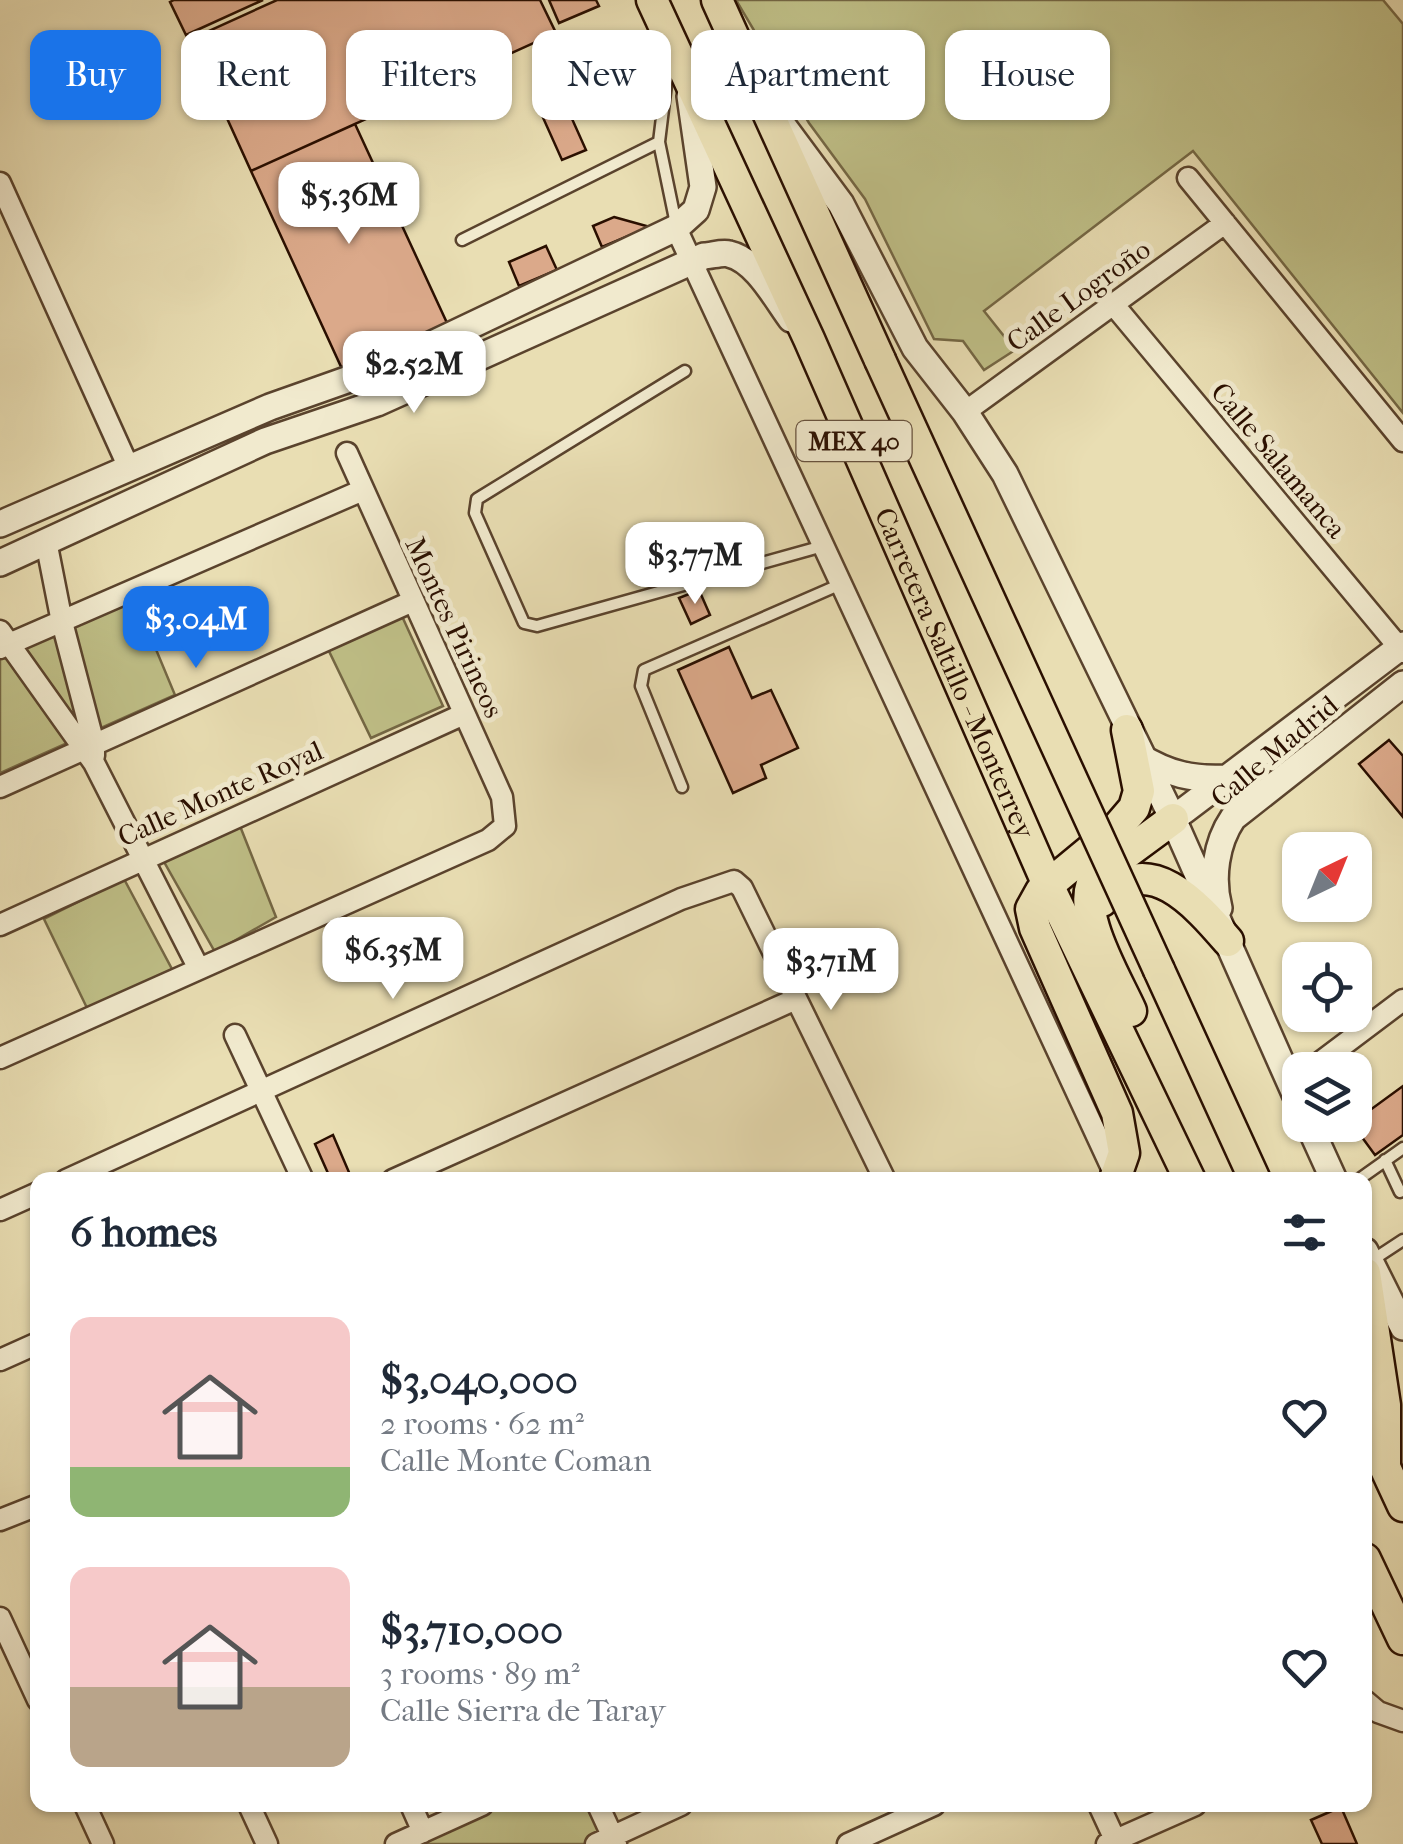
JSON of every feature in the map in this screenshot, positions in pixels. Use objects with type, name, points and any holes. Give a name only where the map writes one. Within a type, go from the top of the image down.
[{"type":"main road","name":"Carretera Saltillo - Monterrey","points":[[652,0],[667,30]]},
{"type":"main road","name":"MEX 40","points":[[717,0],[731,30]]},
{"type":"main road","name":"Carretera Saltillo - Monterrey","points":[[671,39],[809,339],[1048,885],[1190,1172]]},
{"type":"main road","name":"MEX 40","points":[[772,120],[1252,1172]]},
{"type":"main road","points":[[1119,1172],[1124,1153],[1117,1113],[1032,920],[1033,900],[1116,829],[1134,808],[1139,791],[1133,743]]},
{"type":"main road","points":[[1172,820],[1092,880],[1087,904],[1183,1134],[1192,1172]]},
{"type":"main road","points":[[1096,931],[1096,914],[1104,897],[1117,885],[1146,880],[1184,894],[1228,941]]},
{"type":"main road","points":[[1372,1302],[1385,1405],[1385,1466]]},
{"type":"main road","points":[[1372,1437],[1403,1506]]},
{"type":"main road","points":[[1372,1574],[1403,1638]]},
{"type":"street","points":[[0,524],[270,406],[386,366],[676,228],[696,210],[704,187],[686,71]]},
{"type":"street","points":[[778,120],[840,204],[902,327],[1006,474],[1284,1052]]},
{"type":"street","points":[[1188,178],[1403,441]]},
{"type":"street","points":[[0,183],[129,468]]},
{"type":"street","name":"Calle Logroño","points":[[965,412],[1225,223]]},
{"type":"street","points":[[676,228],[1114,1172]]},
{"type":"street","points":[[0,562],[264,441],[377,403],[691,262],[728,253],[740,260],[762,280],[809,339]]},
{"type":"street","name":"Calle Salamanca","points":[[1113,304],[1402,648]]},
{"type":"street","name":"Montes Pirineos","points":[[199,969],[488,840],[505,826],[502,796],[346,453]]},
{"type":"street","points":[[0,1058],[199,969],[90,752],[3,640],[62,622],[362,490]]},
{"type":"street","points":[[46,541],[90,752]]},
{"type":"street","points":[[0,787],[90,752],[413,602]]},
{"type":"street","name":"Calle Madrid","points":[[1172,820],[1402,648]]},
{"type":"street","name":"Calle Madrid","points":[[1228,941],[1216,898],[1216,880],[1220,840],[1232,818],[1403,684]]},
{"type":"street","name":"Calle Monte Royal","points":[[0,925],[140,858],[464,714]]},
{"type":"street","points":[[1133,743],[1172,774],[1227,778]]},
{"type":"street","points":[[83,1172],[680,900],[734,881],[742,888],[881,1172]]},
{"type":"street","points":[[411,1172],[796,999]]},
{"type":"street","points":[[1339,1052],[1403,1000]]},
{"type":"street","points":[[235,1035],[299,1172]]},
{"type":"street","points":[[1317,1142],[1330,1172]]},
{"type":"street","points":[[0,1210],[30,1197]]},
{"type":"street","points":[[1372,1271],[1403,1327]]},
{"type":"street","points":[[0,1360],[30,1347]]},
{"type":"street","points":[[0,1520],[30,1508]]},
{"type":"street","points":[[0,1618],[30,1683]]},
{"type":"street","points":[[1372,1713],[1403,1722]]},
{"type":"street","points":[[88,1812],[103,1844]]},
{"type":"street","points":[[252,1812],[267,1844]]},
{"type":"street","points":[[414,1812],[423,1832]]},
{"type":"street","points":[[396,1844],[467,1812]]},
{"type":"street","points":[[600,1812],[608,1842],[667,1812]]},
{"type":"street","points":[[848,1844],[919,1812]]},
{"type":"street","points":[[1102,1812],[1113,1843],[1180,1812]]},
{"type":"lane","points":[[662,120],[659,142],[676,228]]},
{"type":"lane","points":[[462,240],[659,142]]},
{"type":"lane","points":[[686,371],[477,499],[475,513],[524,622],[538,626],[823,546]]},
{"type":"lane","points":[[682,786],[641,686],[644,670],[841,584]]},
{"type":"lane","points":[[1369,1172],[1403,1148]]},
{"type":"lane","points":[[1386,1160],[1400,1192]]},
{"type":"lane","points":[[1372,1259],[1403,1240]]},
{"type":"green space","points":[[736,0],[1383,0],[1403,24],[1403,413],[1193,151],[984,311],[1015,350],[984,370],[963,341],[934,339],[865,199],[807,120],[925,120],[925,30],[754,30]]},
{"type":"green space","points":[[135,599],[175,695],[0,773],[0,658]]},
{"type":"green space","points":[[401,614],[443,706],[371,738],[327,647]]},
{"type":"green space","points":[[240,826],[276,917],[215,952],[163,860]]},
{"type":"green space","points":[[124,879],[173,971],[87,1008],[44,919]]},
{"type":"green space","points":[[458,1812],[602,1812],[600,1844],[389,1844]]},
{"type":"building","points":[[263,0],[197,30],[184,30],[170,2]]},
{"type":"building","points":[[277,0],[540,0],[555,30],[532,30],[532,44],[512,53],[512,30],[346,30],[346,120],[364,120],[251,171],[228,120],[326,120],[326,30],[211,30]]},
{"type":"building","points":[[549,0],[596,0],[599,6],[559,23]]},
{"type":"building","points":[[544,120],[573,120],[586,150],[562,160]]},
{"type":"building","points":[[355,124],[447,323],[343,371],[251,171]]},
{"type":"building","points":[[614,217],[650,227],[602,247],[593,226]]},
{"type":"building","points":[[546,246],[557,270],[519,286],[509,262]]},
{"type":"building","points":[[699,590],[710,615],[691,624],[679,598]]},
{"type":"building","points":[[729,647],[752,698],[771,690],[798,748],[761,765],[766,778],[733,793],[678,670]]},
{"type":"building","points":[[1389,740],[1403,756],[1403,817],[1359,764]]},
{"type":"building","points":[[1403,1086],[1403,1135],[1375,1155],[1365,1142],[1372,1142],[1372,1109]]},
{"type":"building","points":[[333,1135],[349,1172],[327,1172],[315,1144]]},
{"type":"building","points":[[1329,1812],[1343,1812],[1357,1844],[1322,1844],[1311,1820]]}]
